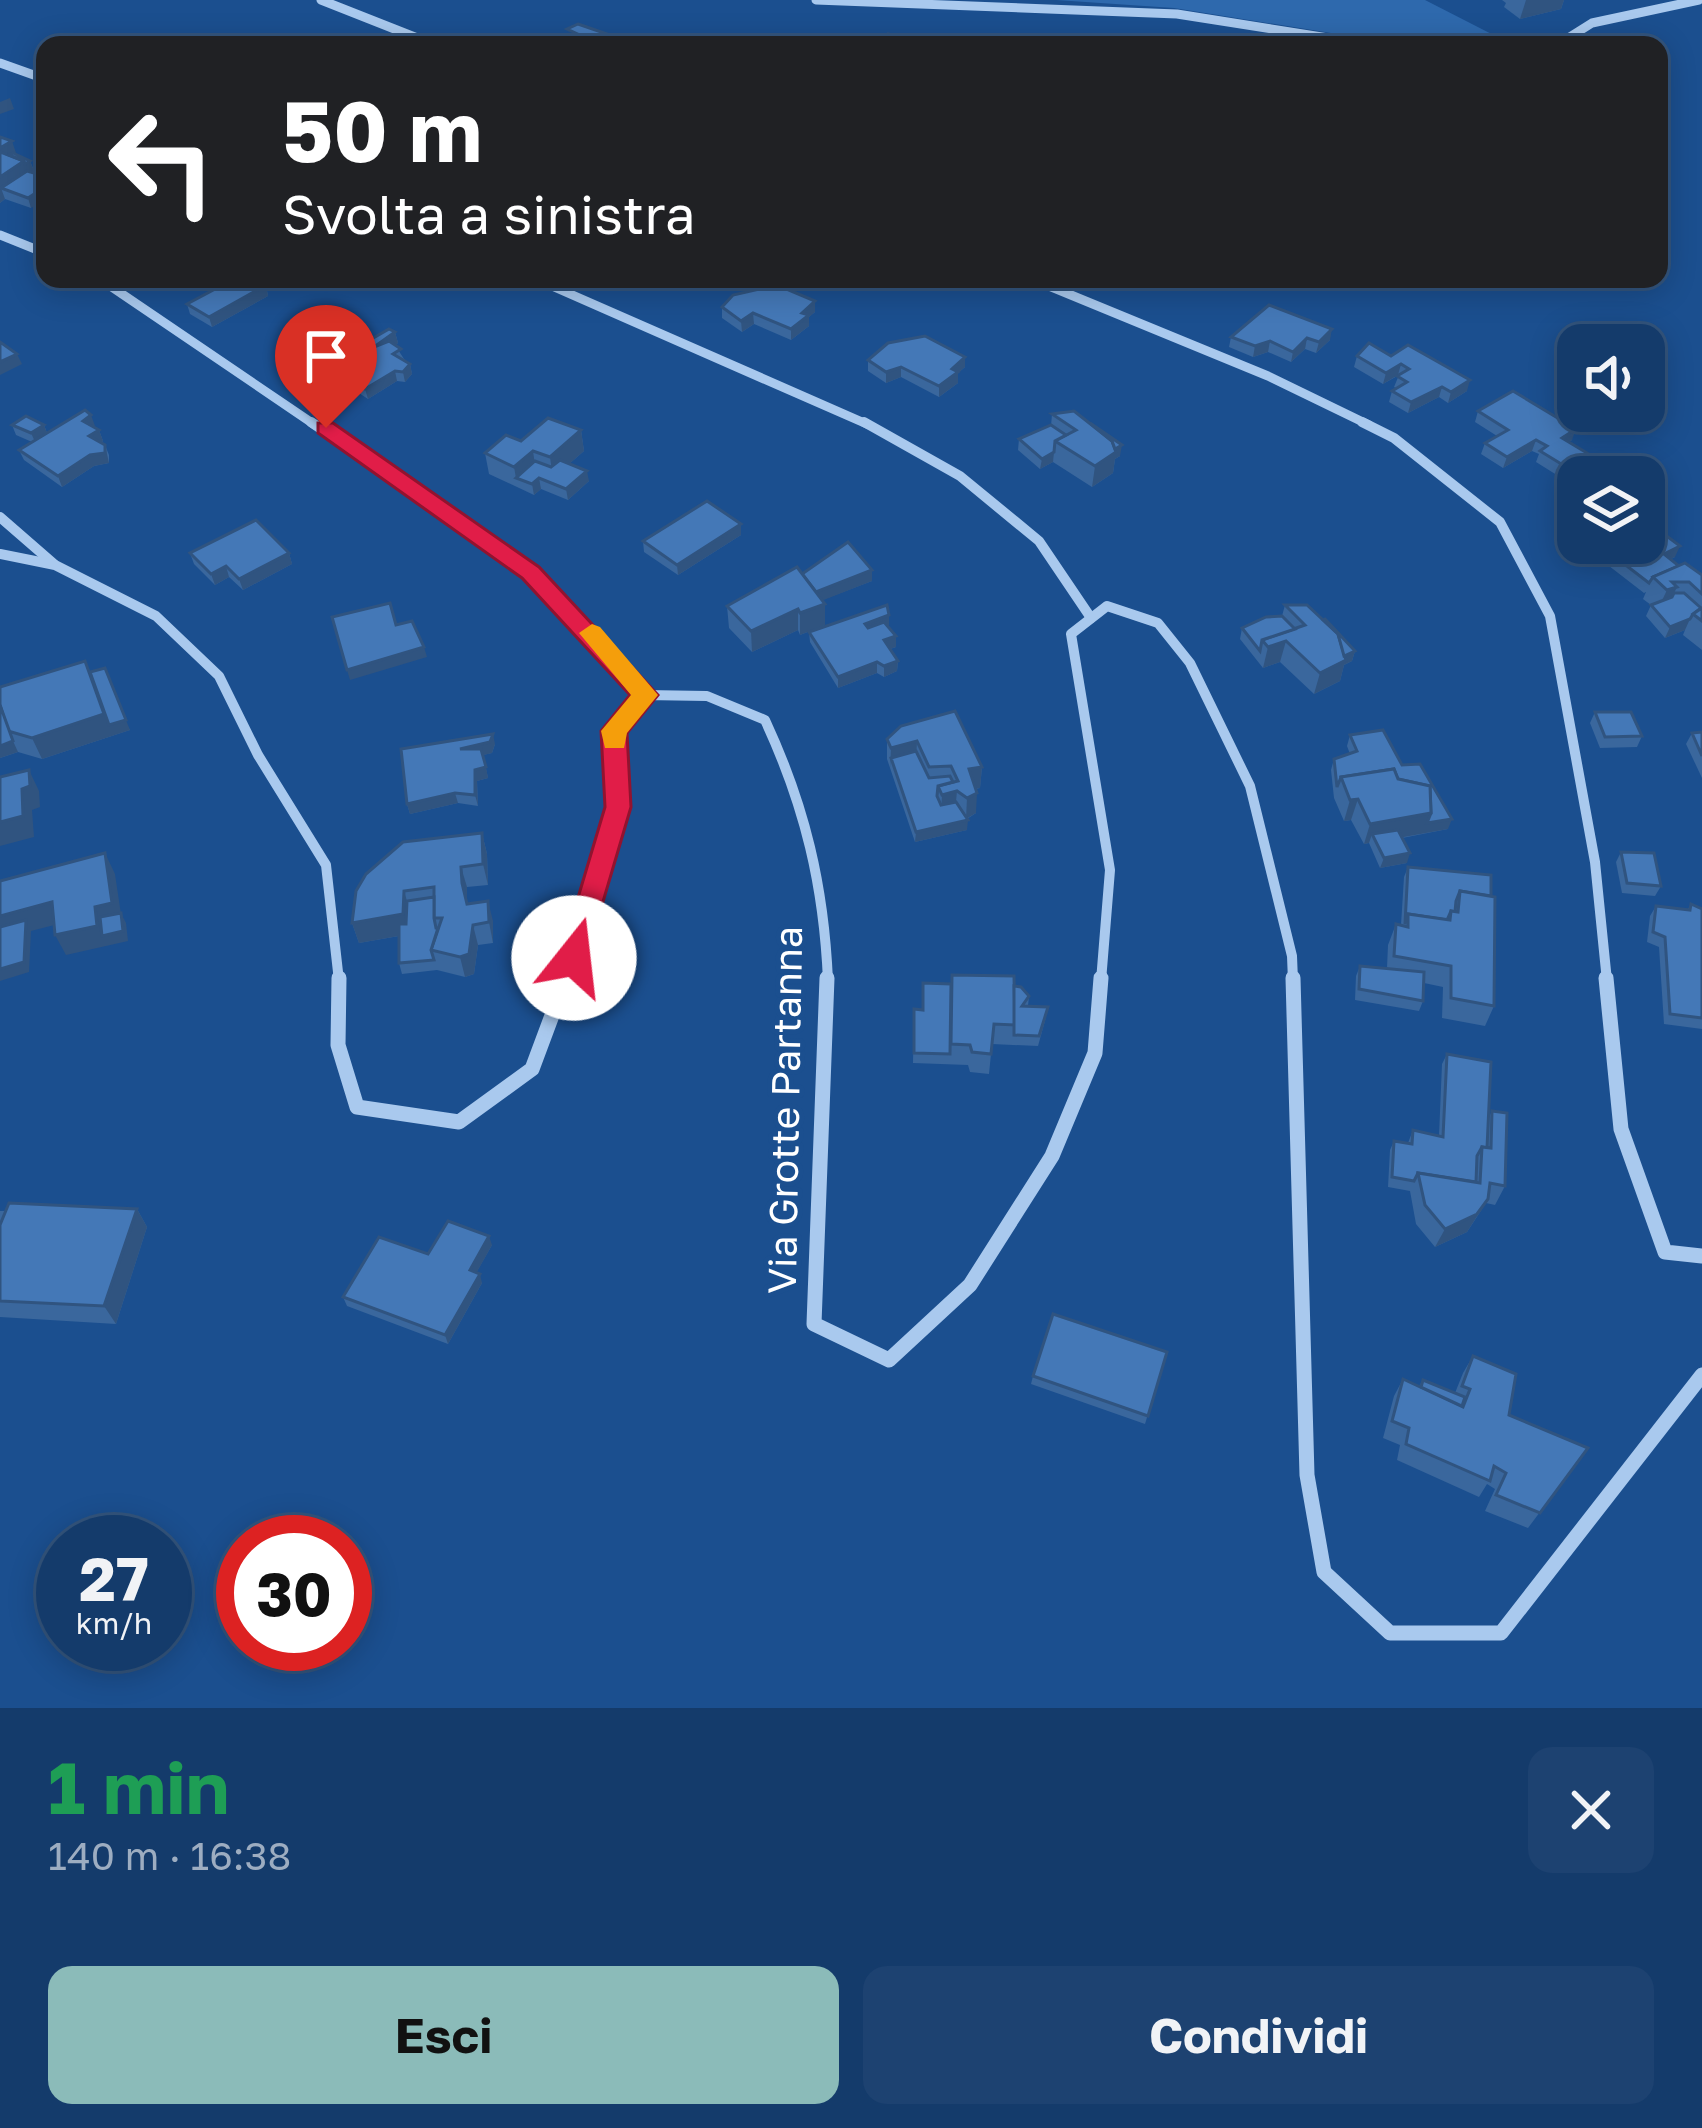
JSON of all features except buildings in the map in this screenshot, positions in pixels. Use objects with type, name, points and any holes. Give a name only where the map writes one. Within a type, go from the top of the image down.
[{"type":"street","points":[[321,0],[412,36]]},
{"type":"street","points":[[816,0],[1177,14],[1316,36]]},
{"type":"street","points":[[1572,36],[1600,20],[1700,0]]},
{"type":"street","points":[[0,63],[36,76]]},
{"type":"street","points":[[0,235],[36,249]]},
{"type":"street","points":[[0,518],[56,565],[156,616],[219,676],[258,755],[326,865],[339,982],[338,1045],[357,1107],[459,1123],[532,1069],[574,958],[618,807],[614,731],[645,695],[531,572],[113,288]]},
{"type":"street","points":[[557,288],[845,412],[960,476],[1039,541],[1091,618],[1107,606],[1158,623],[1190,663],[1250,786],[1292,956],[1302,1166],[1307,1475],[1324,1571],[1390,1633],[1501,1633],[1702,1375]]},
{"type":"street","points":[[1054,288],[1268,376],[1394,438],[1500,522],[1550,616],[1595,862],[1622,1129],[1665,1252],[1702,1256]]},
{"type":"street","points":[[0,554],[56,565]]},
{"type":"street","name":"Via Grotte Partanna","points":[[645,695],[706,696],[765,720],[802,804],[824,920],[814,1324],[889,1360],[970,1285],[1052,1156],[1094,1053],[1110,870],[1071,634],[1091,618]]},
{"type":"shaded area","points":[[1056,0],[1425,0],[1495,36],[1350,36],[1174,8]]},
{"type":"slow traffic","points":[[592,633],[645,695],[614,731],[614,741]]},
{"type":"route","points":[[326,428],[531,572],[645,695],[614,731],[618,807],[574,958]]}]
